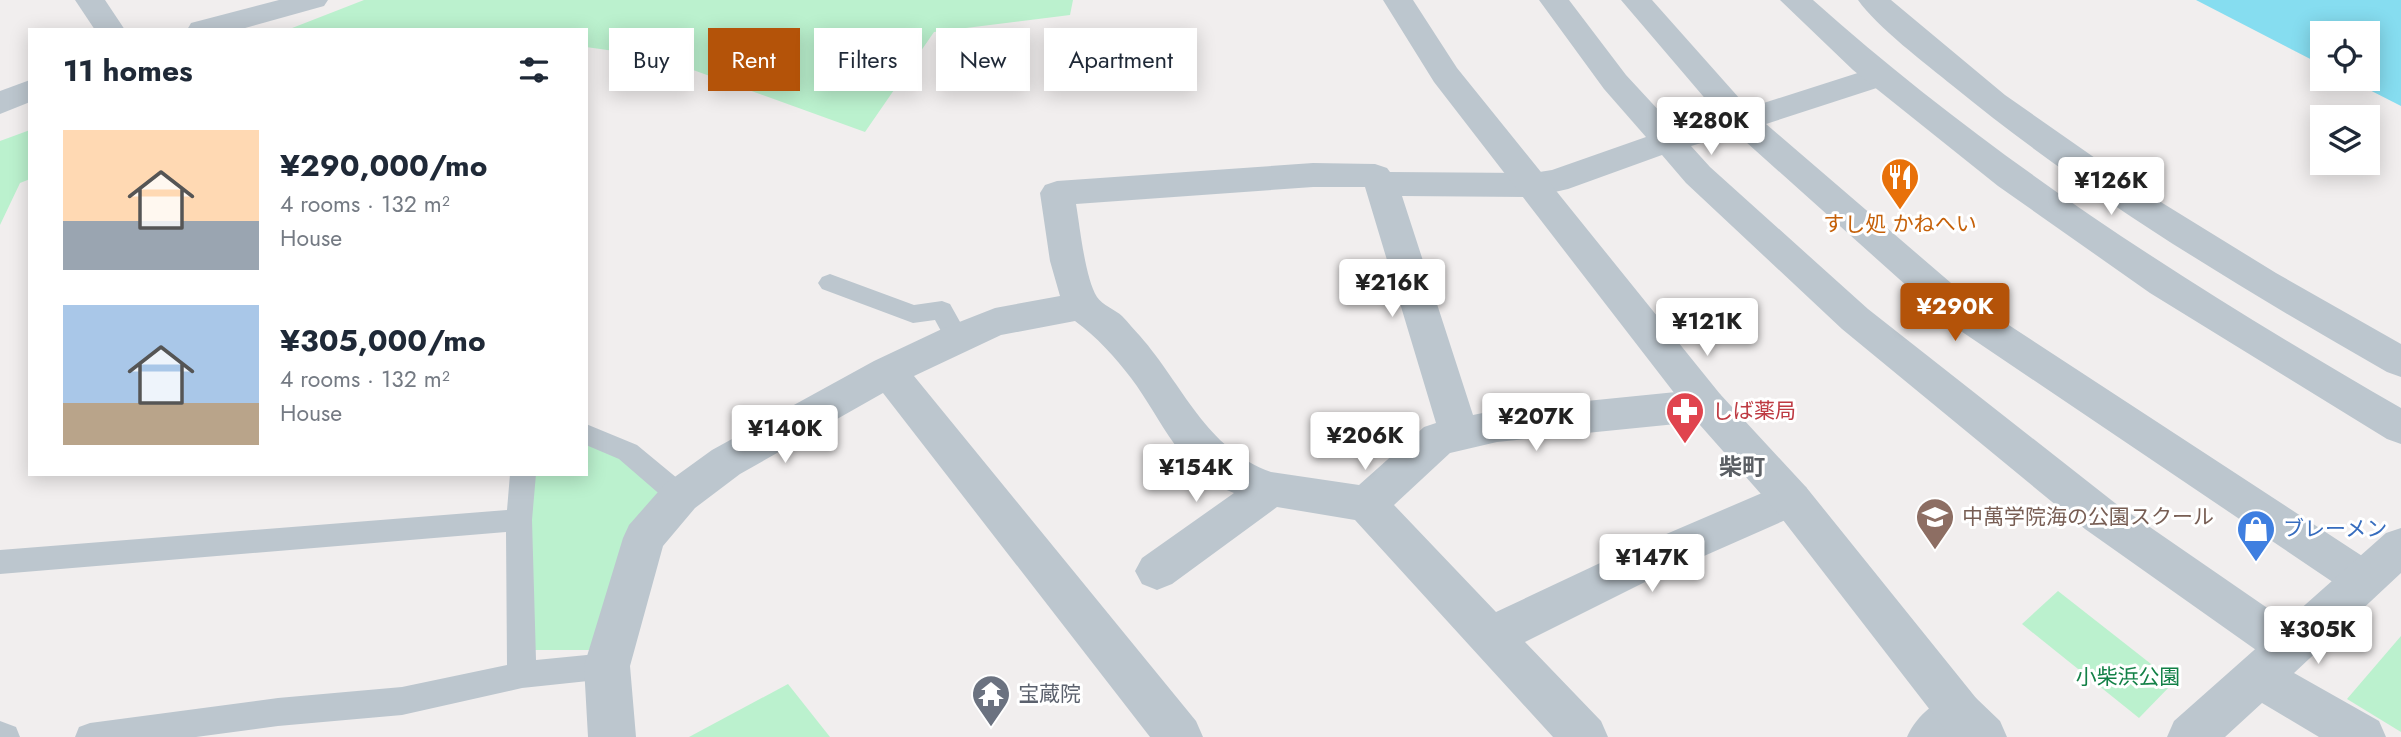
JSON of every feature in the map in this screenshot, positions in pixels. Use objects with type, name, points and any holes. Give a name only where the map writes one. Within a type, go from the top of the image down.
[{"type":"street","points":[[90,0],[109,28]]},
{"type":"street","points":[[209,28],[313,0]]},
{"type":"street","points":[[1398,0],[1445,75],[1706,405],[1791,499],[1958,729]]},
{"type":"street","points":[[1554,0],[1615,82],[1698,175],[1855,319],[2100,516],[2362,737]]},
{"type":"street","points":[[1636,0],[1742,121],[1959,311],[2364,580]]},
{"type":"street","points":[[1796,0],[1878,76],[2020,186],[2118,255],[2401,429]]},
{"type":"street","points":[[1873,0],[1995,102],[2087,168],[2261,280],[2401,362]]},
{"type":"street","points":[[1381,184],[1533,185],[1556,181],[1668,141],[1742,121],[1878,76]]},
{"type":"street","points":[[0,103],[28,91]]},
{"type":"street","points":[[1460,436],[1381,184],[1375,176],[1313,175],[1057,193],[1068,261],[1081,306],[1108,325],[1138,360],[1178,421],[1209,457],[1243,479],[1271,489],[1367,505],[1584,737]]},
{"type":"street","points":[[612,737],[607,666],[644,538],[680,496],[726,462],[888,372],[957,338],[995,322],[1081,306]]},
{"type":"street","points":[[888,372],[1179,737]]},
{"type":"street","points":[[1367,505],[1438,439],[1497,426],[1706,405]]},
{"type":"street","points":[[1157,571],[1271,489]]},
{"type":"street","points":[[1489,637],[1630,569],[1791,499]]},
{"type":"street","points":[[2191,737],[2401,546]]},
{"type":"lane","points":[[830,283],[913,314],[942,310],[957,338]]},
{"type":"lane","points":[[588,435],[628,452],[680,496]]},
{"type":"lane","points":[[522,675],[519,520],[523,476]]},
{"type":"lane","points":[[0,562],[519,520]]},
{"type":"lane","points":[[90,737],[278,712],[402,701],[522,675],[607,666]]},
{"type":"green space","points":[[364,0],[1073,0],[1070,15],[966,28],[936,28],[922,49],[922,28],[814,28],[814,91],[893,91],[865,132],[751,91],[800,91],[800,28],[708,28],[708,75],[694,70],[694,28],[609,28],[609,50],[588,47],[588,28],[292,28]]},
{"type":"green space","points":[[28,131],[28,180],[20,183],[0,225],[0,141]]},
{"type":"green space","points":[[588,444],[610,450],[662,493],[592,650],[530,650],[531,476],[588,476]]},
{"type":"green space","name":"小柴浜公園","points":[[2058,591],[2174,682],[2139,718],[2022,624]]},
{"type":"green space","points":[[2401,636],[2401,732],[2347,699]]},
{"type":"green space","points":[[788,684],[830,737],[689,737]]},
{"type":"water","points":[[2196,0],[2401,0],[2401,106],[2372,91],[2380,91],[2380,21],[2310,21],[2310,59]]},
{"type":"place","name":"すし処 かねへい","points":[[1900,211]]},
{"type":"place","name":"しば薬局","points":[[1685,445]]},
{"type":"place","name":"中萬学院海の公園スクール","points":[[1935,551]]},
{"type":"place","name":"ブレーメン","points":[[2256,563]]},
{"type":"place","name":"宝蔵院","points":[[991,728]]},
{"type":"district","name":"柴町","points":[[1742,467]]}]
